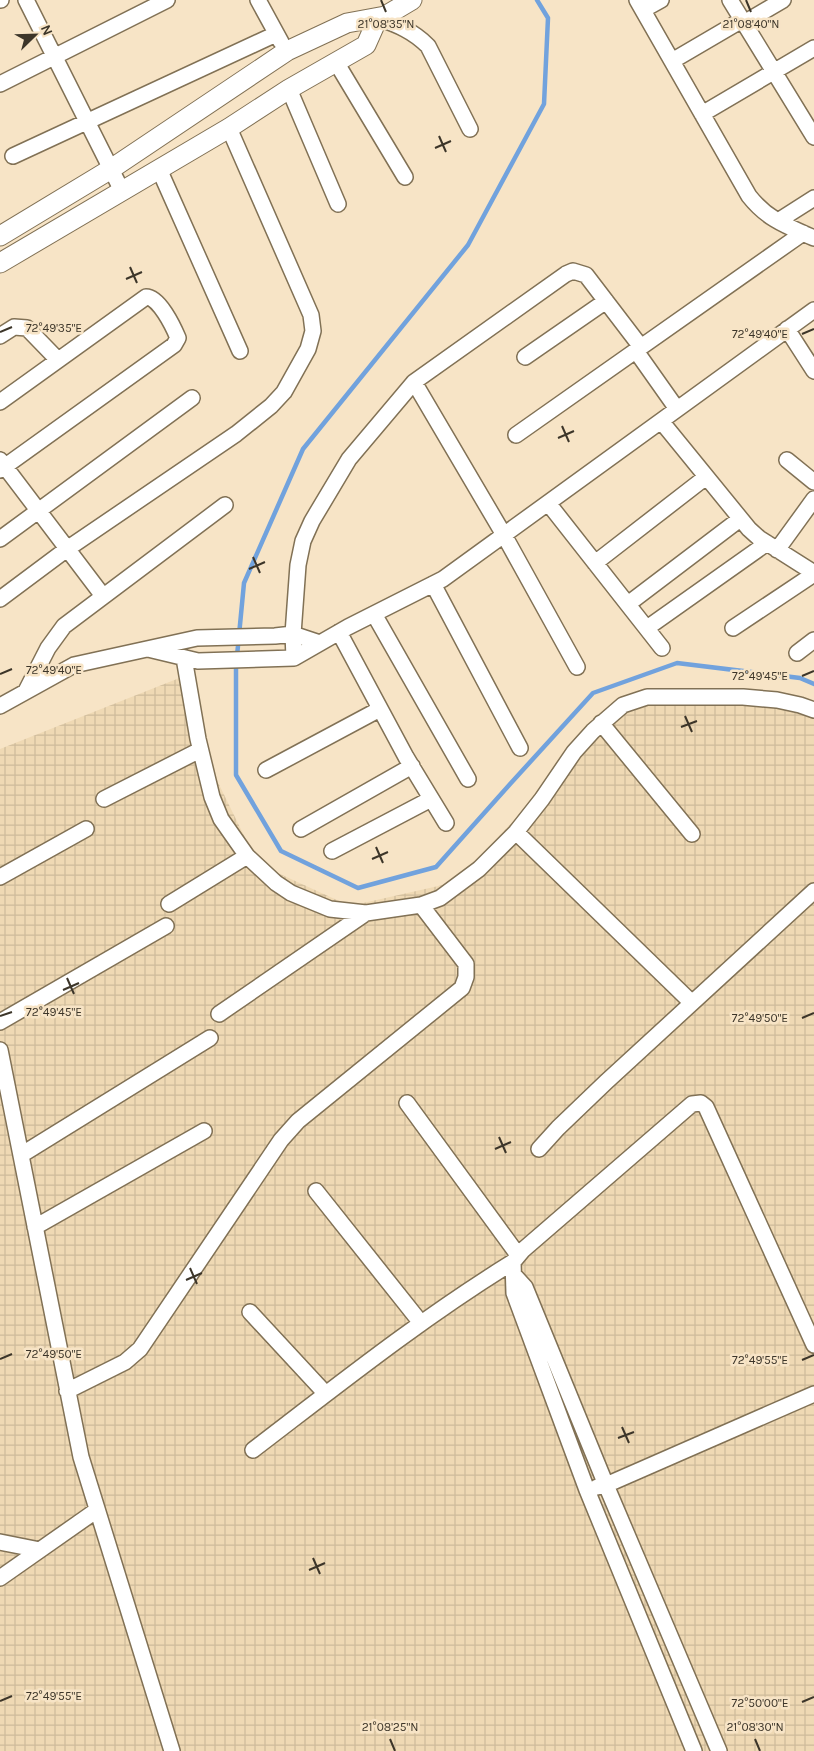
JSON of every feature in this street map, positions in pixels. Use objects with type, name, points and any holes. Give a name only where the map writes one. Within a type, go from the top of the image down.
[{"type":"main road","points":[[0,236],[112,169],[288,51],[347,23],[382,17],[412,0]]},
{"type":"main road","points":[[0,262],[229,128],[366,45],[382,17]]},
{"type":"street","points":[[26,0],[122,191]]},
{"type":"street","points":[[0,84],[166,0]]},
{"type":"street","points":[[258,0],[276,34],[288,51]]},
{"type":"street","points":[[661,0],[640,5],[749,196],[760,209],[778,221],[809,236]]},
{"type":"street","points":[[730,0],[814,137]]},
{"type":"street","points":[[672,61],[783,0]]},
{"type":"street","points":[[382,17],[419,36],[428,46],[470,130]]},
{"type":"street","points":[[13,156],[276,34]]},
{"type":"street","points":[[702,114],[814,48]]},
{"type":"street","points":[[336,62],[405,177]]},
{"type":"street","points":[[289,90],[338,204]]},
{"type":"street","points":[[0,599],[67,549],[236,434],[284,392],[308,349],[314,331],[310,315],[229,128]]},
{"type":"street","points":[[159,169],[240,351]]},
{"type":"street","points":[[778,221],[814,198]]},
{"type":"street","points":[[516,435],[639,349],[809,236]]},
{"type":"street","points":[[294,658],[293,634],[298,565],[303,541],[312,521],[349,459],[414,382],[566,274],[573,271],[586,275],[639,349],[677,409]]},
{"type":"street","points":[[0,402],[146,297],[152,297],[156,300],[174,329],[178,338],[174,345],[1,466],[103,596]]},
{"type":"street","points":[[525,357],[606,301]]},
{"type":"street","points":[[148,649],[191,660],[272,660],[294,658],[339,632],[443,579],[814,310]]},
{"type":"street","points":[[0,336],[14,327],[27,328],[58,360]]},
{"type":"street","points":[[787,330],[814,371]]},
{"type":"street","points":[[414,382],[504,536],[577,667]]},
{"type":"street","points":[[0,539],[192,398]]},
{"type":"street","points":[[662,421],[740,519],[759,538],[814,574],[733,628]]},
{"type":"street","points":[[787,460],[814,482]]},
{"type":"street","points":[[595,563],[706,477]]},
{"type":"street","points":[[647,628],[772,546],[814,499]]},
{"type":"street","points":[[548,503],[662,648]]},
{"type":"street","points":[[26,691],[57,634],[64,626],[225,506]]},
{"type":"street","points":[[628,604],[740,519]]},
{"type":"street","points":[[433,584],[520,748]]},
{"type":"street","points":[[374,614],[468,779]]},
{"type":"street","points":[[339,632],[380,709],[446,823]]},
{"type":"street","points":[[0,706],[74,665],[197,638],[293,634],[320,643]]},
{"type":"street","points":[[797,653],[814,640]]},
{"type":"street","points":[[191,660],[200,750],[212,797],[221,819],[247,856],[276,883],[291,893],[330,909],[366,913],[421,905],[440,898],[479,869],[516,832],[542,799],[574,752],[601,723],[622,705],[647,697],[743,697],[785,702],[814,710]]},
{"type":"street","points":[[266,770],[380,709]]},
{"type":"street","points":[[601,723],[692,834]]},
{"type":"street","points":[[104,800],[200,750]]},
{"type":"street","points":[[301,829],[412,766]]},
{"type":"street","points":[[332,851],[431,799]]},
{"type":"street","points":[[0,877],[86,829]]},
{"type":"street","points":[[516,832],[692,1003]]},
{"type":"street","points":[[169,904],[247,856]]},
{"type":"street","points":[[539,1149],[558,1128],[814,891]]},
{"type":"street","points":[[68,1391],[125,1362],[140,1349],[282,1140],[298,1121],[462,988],[466,977],[466,964],[421,905]]},
{"type":"street","points":[[219,1014],[366,913]]},
{"type":"street","points":[[0,1022],[166,926]]},
{"type":"street","points":[[21,1154],[210,1038]]},
{"type":"street","points":[[0,1050],[2,1073],[21,1154],[80,1457],[172,1751]]},
{"type":"street","points":[[407,1103],[515,1264],[606,1485],[720,1751]]},
{"type":"street","points":[[253,1450],[421,1323],[480,1282],[515,1264],[692,1104],[701,1103],[706,1107],[814,1344]]},
{"type":"street","points":[[35,1228],[204,1131]]},
{"type":"street","points":[[316,1191],[421,1323]]},
{"type":"street","points":[[515,1264],[514,1293],[587,1490],[658,1668],[694,1751]]},
{"type":"street","points":[[250,1312],[326,1394]]},
{"type":"street","points":[[587,1490],[606,1485],[814,1394]]},
{"type":"street","points":[[0,1578],[97,1510]]},
{"type":"street","points":[[0,1542],[40,1550]]},
{"type":"street","points":[[658,1668],[680,1658]]},
{"type":"shaded area","points":[[192,673],[206,758],[258,864],[350,906],[456,882],[615,713],[683,689],[801,707],[814,712],[814,1751],[0,1751],[0,749]]},
{"type":"waterway","points":[[237,656],[244,583],[303,449],[468,245],[544,104],[548,18],[537,0]]},
{"type":"waterway","points":[[236,664],[236,775],[281,851],[358,888],[436,867],[593,693],[677,663],[800,678],[814,684]]}]
